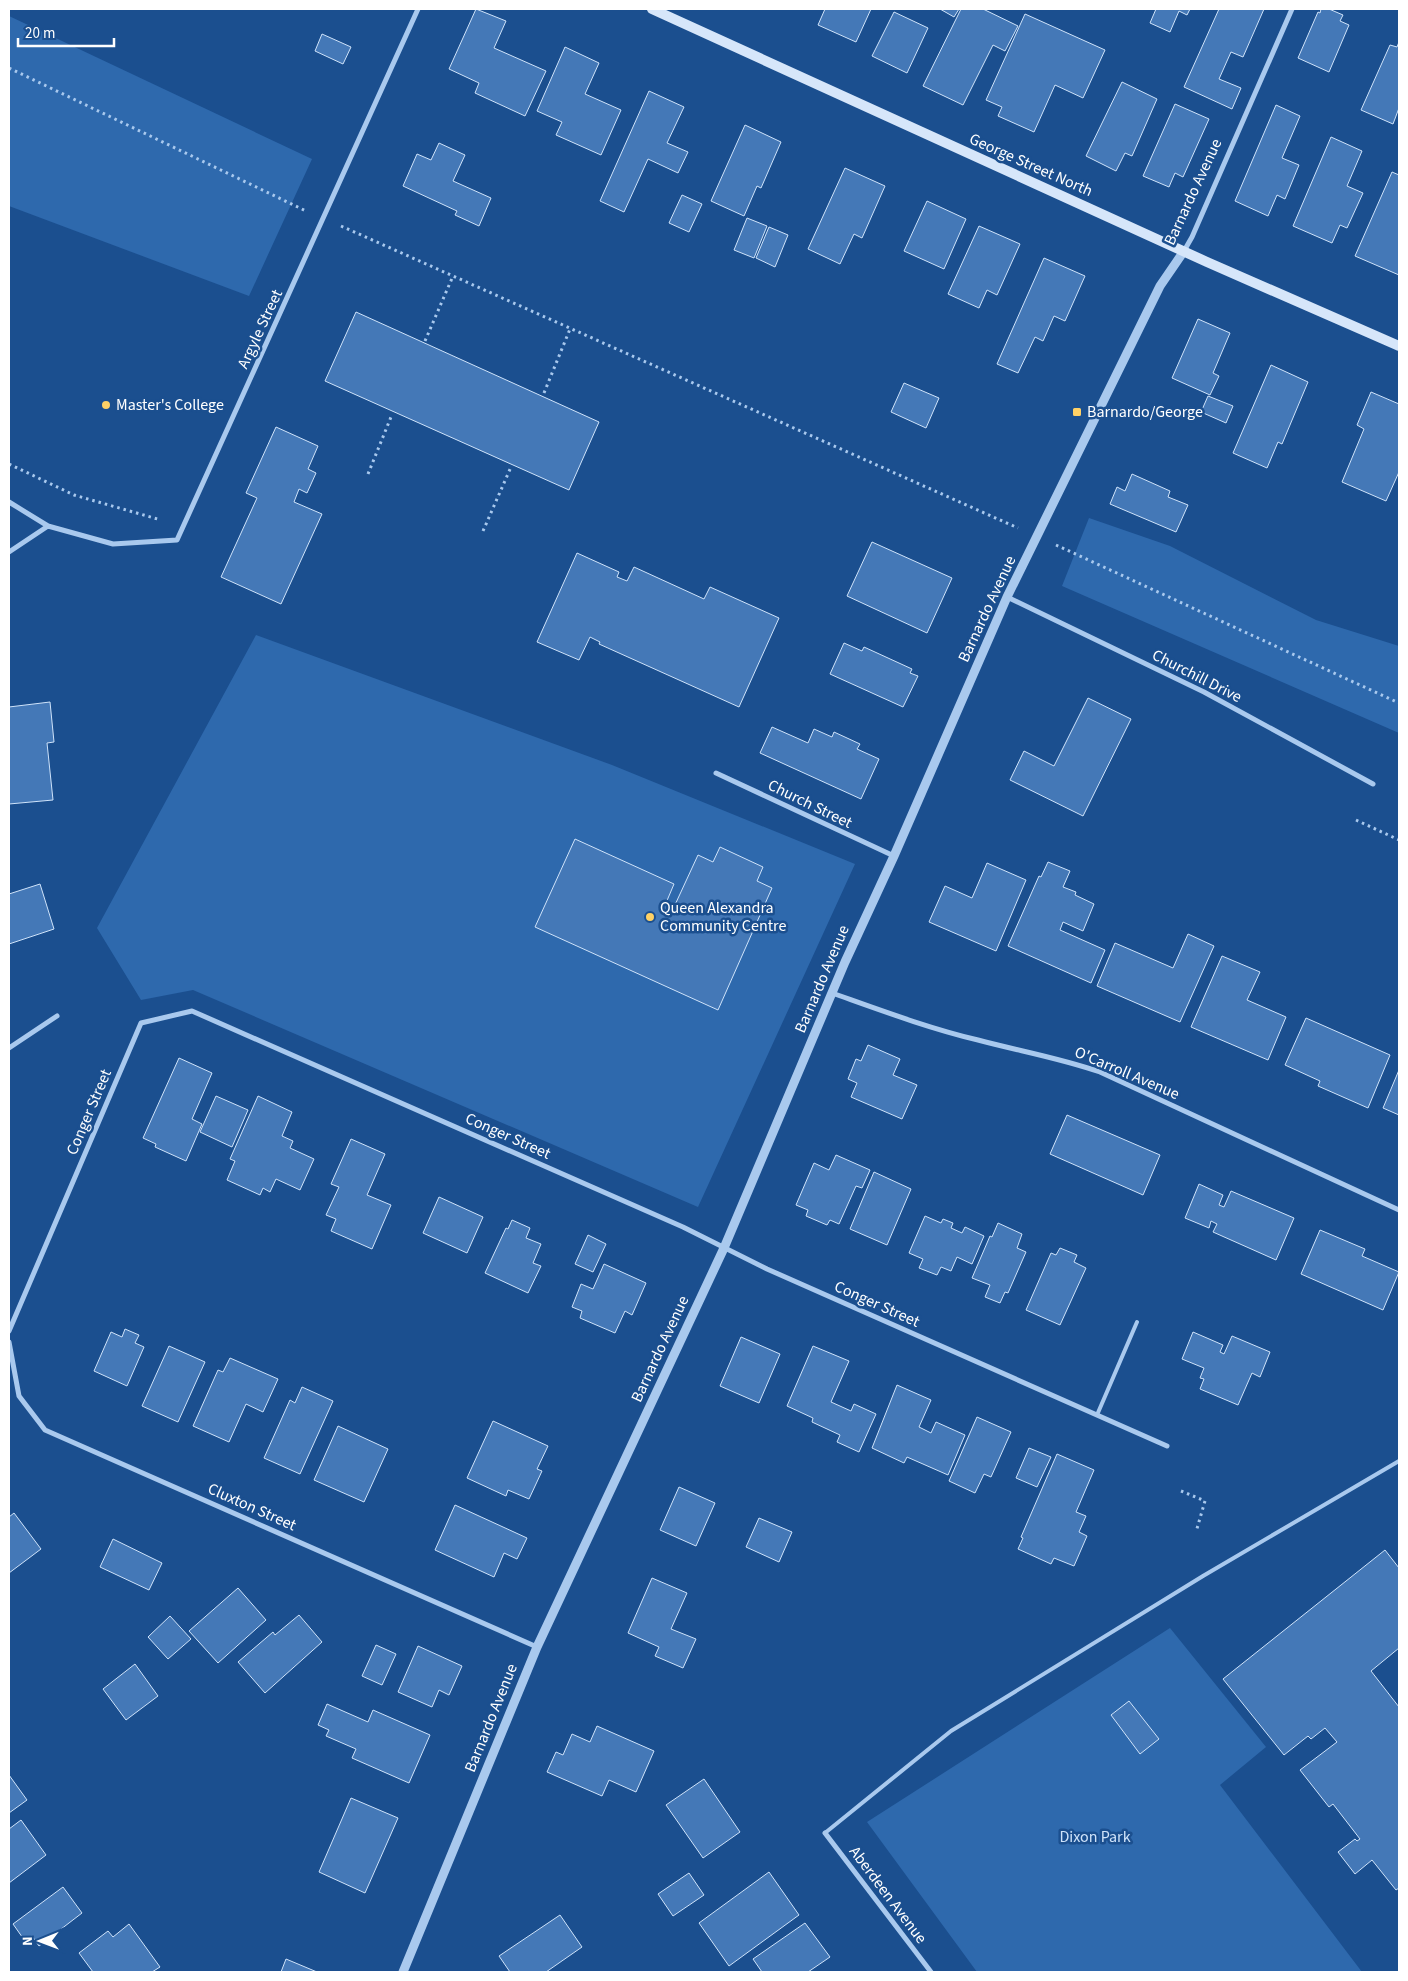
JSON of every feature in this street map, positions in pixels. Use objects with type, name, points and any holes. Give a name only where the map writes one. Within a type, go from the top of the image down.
[{"type":"main road","name":"George Street North","points":[[652,9],[1184,251],[1399,346]]},
{"type":"street","name":"Argyle Street","points":[[9,502],[48,526],[113,544],[177,540],[418,9]]},
{"type":"street","name":"Barnardo Avenue","points":[[403,1972],[537,1647],[724,1248],[832,993],[1007,597],[1160,286],[1192,237],[1292,9]]},
{"type":"street","points":[[9,552],[48,526]]},
{"type":"street","name":"Churchill Drive","points":[[1007,597],[1204,692],[1373,784]]},
{"type":"street","name":"Church Street","points":[[716,773],[894,856]]},
{"type":"street","name":"O'Carroll Avenue","points":[[832,993],[884,1012],[976,1040],[1069,1061],[1100,1072],[1399,1210]]},
{"type":"street","name":"Conger Street","points":[[9,1331],[141,1023],[192,1010],[683,1227],[767,1269],[1167,1446]]},
{"type":"street","points":[[9,1048],[57,1016]]},
{"type":"street","name":"Cluxton Street","points":[[9,1342],[19,1396],[45,1430],[537,1647]]},
{"type":"street","name":"Aberdeen Avenue","points":[[825,1833],[931,1972]]},
{"type":"lane","points":[[1097,1415],[1137,1322]]},
{"type":"lane","points":[[825,1833],[950,1731],[1203,1576],[1399,1462]]},
{"type":"path","points":[[9,68],[277,198],[1038,536],[1399,703]]},
{"type":"path","points":[[425,341],[453,276]]},
{"type":"path","points":[[544,393],[570,329]]},
{"type":"path","points":[[368,474],[391,417]]},
{"type":"path","points":[[9,464],[74,495],[117,506],[183,527]]},
{"type":"path","points":[[483,531],[511,467]]},
{"type":"path","points":[[1356,820],[1399,840]]},
{"type":"path","points":[[1181,1491],[1206,1501],[1196,1532]]},
{"type":"green space","points":[[9,16],[312,159],[249,296],[9,206]]},
{"type":"green space","points":[[1089,518],[1170,546],[1316,620],[1399,646],[1399,733],[1062,586]]},
{"type":"green space","points":[[256,635],[612,765],[855,864],[698,1207],[193,990],[141,1000],[97,928]]},
{"type":"green space","name":"Dixon Park","points":[[1170,1628],[1266,1747],[1220,1785],[1362,1972],[977,1972],[867,1822]]},
{"type":"building","points":[[476,9],[506,21],[494,48],[546,71],[525,116],[475,93],[479,83],[449,69]]},
{"type":"building","points":[[825,9],[871,9],[856,42],[818,25]]},
{"type":"building","points":[[940,9],[959,9],[954,17]]},
{"type":"building","points":[[961,9],[983,9],[1018,26],[1005,51],[993,45],[963,105],[923,86]]},
{"type":"building","points":[[1156,9],[1190,9],[1187,15],[1179,11],[1170,32],[1150,23]]},
{"type":"building","points":[[1219,9],[1264,9],[1243,57],[1231,52],[1219,79],[1241,88],[1232,109],[1184,87]]},
{"type":"building","points":[[1321,9],[1329,9],[1343,15],[1340,21],[1349,25],[1329,72],[1298,58]]},
{"type":"building","points":[[894,12],[928,28],[907,73],[872,56]]},
{"type":"building","points":[[1025,14],[1105,50],[1083,98],[1055,85],[1034,132],[998,116],[1002,107],[986,100]]},
{"type":"building","points":[[322,34],[351,47],[343,64],[315,51]]},
{"type":"building","points":[[1399,42],[1399,108],[1393,124],[1361,110],[1390,45],[1397,47]]},
{"type":"building","points":[[565,47],[599,63],[585,94],[621,110],[601,155],[556,135],[562,122],[537,111]]},
{"type":"building","points":[[1122,82],[1157,99],[1132,156],[1125,153],[1116,171],[1086,156]]},
{"type":"building","points":[[649,91],[684,107],[667,143],[688,152],[678,173],[648,159],[624,212],[600,201]]},
{"type":"building","points":[[1175,104],[1209,119],[1183,177],[1175,173],[1169,187],[1143,176]]},
{"type":"building","points":[[1276,105],[1300,116],[1282,158],[1299,165],[1285,199],[1277,195],[1268,216],[1235,201]]},
{"type":"building","points":[[745,125],[781,142],[761,188],[757,186],[744,216],[711,201]]},
{"type":"building","points":[[1331,137],[1362,151],[1347,186],[1363,193],[1347,228],[1340,225],[1332,243],[1293,226]]},
{"type":"building","points":[[439,143],[465,155],[453,181],[491,198],[479,226],[455,215],[457,211],[403,186],[417,154],[431,160]]},
{"type":"building","points":[[845,168],[885,186],[862,238],[854,234],[840,264],[808,249]]},
{"type":"building","points":[[1392,172],[1399,175],[1399,275],[1355,256]]},
{"type":"building","points":[[682,195],[702,204],[689,232],[669,223]]},
{"type":"building","points":[[927,201],[966,219],[944,269],[904,251]]},
{"type":"building","points":[[747,218],[767,226],[754,258],[734,250]]},
{"type":"building","points":[[979,226],[1020,244],[997,295],[987,290],[979,308],[948,294]]},
{"type":"building","points":[[769,227],[788,235],[775,267],[756,258]]},
{"type":"building","points":[[1044,258],[1085,276],[1065,321],[1054,316],[1043,341],[1035,337],[1018,373],[997,364]]},
{"type":"building","points":[[356,312],[599,422],[569,490],[325,381]]},
{"type":"building","points":[[1198,319],[1230,333],[1213,373],[1219,376],[1210,395],[1172,378]]},
{"type":"building","points":[[1271,365],[1308,382],[1282,444],[1278,442],[1267,468],[1233,453]]},
{"type":"building","points":[[904,383],[939,398],[926,428],[891,412]]},
{"type":"building","points":[[1371,392],[1399,404],[1399,472],[1386,501],[1342,482],[1364,429],[1357,425]]},
{"type":"building","points":[[1208,396],[1233,406],[1226,423],[1201,412]]},
{"type":"building","points":[[276,427],[318,446],[308,469],[316,473],[307,493],[299,489],[294,502],[322,514],[281,604],[221,577],[257,498],[246,493]]},
{"type":"building","points":[[1132,474],[1170,491],[1168,497],[1188,505],[1176,532],[1110,504],[1117,487],[1125,491]]},
{"type":"building","points":[[872,542],[952,578],[927,633],[847,596]]},
{"type":"building","points":[[577,553],[619,572],[617,577],[627,581],[634,567],[704,599],[710,587],[779,618],[739,707],[599,644],[600,642],[590,637],[579,660],[537,642]]},
{"type":"building","points":[[844,643],[862,651],[864,647],[912,669],[910,673],[918,676],[903,707],[830,674]]},
{"type":"building","points":[[1088,698],[1131,719],[1083,816],[1010,780],[1024,751],[1054,766]]},
{"type":"building","points":[[50,702],[54,742],[47,743],[53,800],[9,804],[9,707]]},
{"type":"building","points":[[772,727],[808,743],[814,729],[832,737],[834,732],[860,744],[857,749],[879,759],[861,799],[760,753]]},
{"type":"building","name":"Queen Alexandra Community Centre","points":[[575,839],[674,884],[666,903],[674,907],[698,855],[713,862],[720,847],[763,867],[757,881],[772,888],[718,1010],[535,927]]},
{"type":"building","points":[[1048,862],[1070,871],[1063,887],[1076,892],[1075,895],[1094,904],[1083,931],[1063,922],[1060,930],[1105,950],[1091,983],[1008,946],[1039,876],[1041,877]]},
{"type":"building","points":[[987,863],[1026,880],[996,951],[929,922],[945,886],[972,898]]},
{"type":"building","points":[[40,884],[54,929],[9,944],[9,894]]},
{"type":"building","points":[[1188,934],[1214,946],[1180,1022],[1097,986],[1115,943],[1173,968]]},
{"type":"building","points":[[1222,956],[1260,972],[1247,1000],[1286,1017],[1268,1060],[1191,1027]]},
{"type":"building","points":[[1306,1018],[1390,1055],[1368,1108],[1318,1086],[1320,1081],[1285,1065]]},
{"type":"building","points":[[868,1045],[900,1059],[893,1075],[917,1085],[902,1119],[851,1097],[857,1083],[848,1079],[856,1059],[861,1061]]},
{"type":"building","points":[[179,1058],[212,1073],[192,1119],[202,1124],[186,1161],[155,1147],[156,1144],[143,1138]]},
{"type":"building","points":[[1399,1070],[1399,1115],[1383,1108]]},
{"type":"building","points":[[216,1096],[248,1110],[232,1147],[200,1132]]},
{"type":"building","points":[[258,1096],[292,1112],[282,1136],[293,1141],[290,1148],[314,1159],[300,1190],[276,1179],[270,1192],[263,1188],[260,1195],[227,1180],[235,1161],[230,1159]]},
{"type":"building","points":[[1067,1115],[1160,1155],[1143,1195],[1050,1154]]},
{"type":"building","points":[[351,1139],[385,1154],[367,1195],[391,1205],[372,1249],[331,1231],[336,1219],[326,1215],[339,1187],[331,1184]]},
{"type":"building","points":[[836,1155],[870,1170],[862,1188],[856,1186],[839,1224],[830,1220],[827,1225],[806,1216],[808,1210],[796,1205],[814,1163],[829,1170]]},
{"type":"building","points":[[874,1172],[911,1189],[887,1245],[850,1229]]},
{"type":"building","points":[[1199,1184],[1223,1195],[1219,1205],[1224,1207],[1231,1191],[1294,1218],[1276,1260],[1213,1232],[1217,1224],[1211,1221],[1209,1228],[1185,1218]]},
{"type":"building","points":[[439,1197],[483,1217],[467,1253],[423,1233]]},
{"type":"building","points":[[925,1216],[941,1223],[943,1219],[953,1223],[951,1228],[962,1233],[965,1227],[984,1236],[972,1264],[957,1257],[951,1271],[941,1267],[937,1275],[919,1268],[923,1259],[909,1253]]},
{"type":"building","points":[[512,1220],[530,1228],[526,1238],[541,1244],[533,1263],[541,1266],[528,1293],[485,1273],[506,1228],[508,1229]]},
{"type":"building","points":[[998,1223],[1022,1234],[1017,1248],[1026,1252],[1008,1293],[1005,1292],[1000,1303],[985,1297],[990,1285],[972,1278],[990,1236],[992,1237]]},
{"type":"building","points":[[1320,1230],[1365,1249],[1362,1256],[1399,1272],[1383,1310],[1301,1274]]},
{"type":"building","points":[[588,1235],[606,1244],[593,1272],[575,1264]]},
{"type":"building","points":[[1060,1248],[1077,1255],[1074,1262],[1086,1268],[1060,1325],[1026,1310],[1051,1253],[1056,1255]]},
{"type":"building","points":[[604,1264],[646,1283],[632,1315],[625,1311],[615,1333],[580,1318],[582,1311],[572,1307],[581,1284],[593,1289]]},
{"type":"building","points":[[125,1329],[139,1335],[135,1343],[144,1347],[127,1386],[94,1371],[111,1332],[122,1337]]},
{"type":"building","points":[[1193,1332],[1223,1345],[1220,1352],[1224,1354],[1232,1336],[1270,1352],[1260,1377],[1252,1373],[1238,1405],[1200,1389],[1204,1379],[1200,1378],[1204,1368],[1182,1359]]},
{"type":"building","points":[[741,1337],[780,1354],[759,1403],[720,1386]]},
{"type":"building","points":[[169,1346],[205,1362],[178,1422],[142,1406]]},
{"type":"building","points":[[813,1346],[849,1361],[831,1402],[851,1411],[854,1404],[876,1414],[859,1452],[837,1442],[840,1435],[812,1422],[813,1418],[787,1406]]},
{"type":"building","points":[[230,1358],[278,1379],[263,1412],[246,1404],[229,1442],[193,1426],[218,1370],[223,1372]]},
{"type":"building","points":[[897,1385],[931,1400],[919,1427],[931,1433],[936,1422],[965,1435],[948,1475],[907,1457],[904,1463],[872,1448]]},
{"type":"building","points":[[302,1387],[333,1401],[300,1474],[264,1458],[290,1400],[295,1403]]},
{"type":"building","points":[[977,1417],[1011,1432],[991,1477],[984,1474],[975,1493],[949,1481]]},
{"type":"building","points":[[493,1421],[548,1446],[537,1469],[542,1471],[529,1499],[508,1490],[506,1496],[467,1478]]},
{"type":"building","points":[[338,1426],[388,1449],[364,1502],[314,1480]]},
{"type":"building","points":[[1029,1448],[1051,1457],[1037,1487],[1016,1478]]},
{"type":"building","points":[[1057,1454],[1094,1470],[1076,1512],[1086,1516],[1079,1532],[1087,1536],[1074,1566],[1054,1558],[1051,1564],[1018,1549],[1023,1538],[1021,1537]]},
{"type":"building","points":[[679,1487],[715,1503],[696,1546],[660,1530]]},
{"type":"building","points":[[455,1505],[527,1538],[517,1559],[504,1553],[494,1577],[435,1550]]},
{"type":"building","points":[[14,1513],[41,1549],[9,1573],[9,1517]]},
{"type":"building","points":[[759,1518],[792,1532],[779,1562],[746,1547]]},
{"type":"building","points":[[113,1539],[162,1563],[149,1590],[100,1567]]},
{"type":"building","points":[[1385,1550],[1399,1568],[1399,1648],[1371,1671],[1399,1707],[1399,1888],[1396,1890],[1372,1860],[1355,1874],[1338,1852],[1355,1839],[1357,1841],[1360,1839],[1333,1804],[1329,1807],[1300,1770],[1337,1742],[1325,1728],[1311,1739],[1308,1736],[1284,1755],[1223,1679]]},
{"type":"building","points":[[652,1578],[687,1593],[671,1629],[696,1639],[683,1668],[655,1656],[659,1647],[628,1633]]},
{"type":"building","points":[[238,1588],[266,1620],[218,1663],[189,1631]]},
{"type":"building","points":[[299,1615],[322,1642],[265,1693],[238,1662],[273,1632],[275,1635]]},
{"type":"building","points":[[170,1616],[191,1639],[168,1659],[148,1637]]},
{"type":"building","points":[[376,1645],[396,1654],[382,1685],[362,1676]]},
{"type":"building","points":[[418,1646],[462,1666],[449,1695],[439,1690],[432,1707],[398,1692]]},
{"type":"building","points":[[135,1664],[158,1696],[126,1720],[103,1689]]},
{"type":"building","points":[[1129,1701],[1159,1739],[1140,1754],[1111,1715]]},
{"type":"building","points":[[327,1704],[368,1722],[373,1710],[430,1735],[409,1783],[352,1758],[356,1749],[326,1736],[329,1730],[318,1725]]},
{"type":"building","points":[[597,1726],[654,1751],[636,1792],[609,1780],[602,1796],[547,1772],[556,1752],[563,1755],[572,1734],[590,1742]]},
{"type":"building","points":[[9,1775],[27,1800],[9,1813]]},
{"type":"building","points":[[704,1779],[740,1832],[703,1858],[666,1805]]},
{"type":"building","points":[[351,1798],[398,1818],[365,1893],[319,1872]]},
{"type":"building","points":[[21,1820],[46,1855],[9,1883],[9,1829]]},
{"type":"building","points":[[769,1872],[799,1915],[729,1966],[699,1923]]},
{"type":"building","points":[[689,1873],[704,1895],[673,1916],[658,1894]]},
{"type":"building","points":[[63,1887],[82,1913],[39,1946],[32,1936],[25,1941],[13,1924]]},
{"type":"building","points":[[560,1915],[582,1947],[546,1972],[510,1972],[499,1956]]},
{"type":"building","points":[[805,1923],[830,1957],[808,1972],[762,1972],[753,1959]]},
{"type":"building","points":[[129,1924],[160,1967],[152,1972],[93,1972],[79,1953],[108,1931],[113,1937]]},
{"type":"building","points":[[286,1959],[317,1972],[281,1972]]},
{"type":"place","name":"Master's College","points":[[106,405]]},
{"type":"place","name":"Barnardo/George","points":[[1077,412]]},
{"type":"place","name":"Queen Alexandra Community Centre","points":[[650,917]]}]
